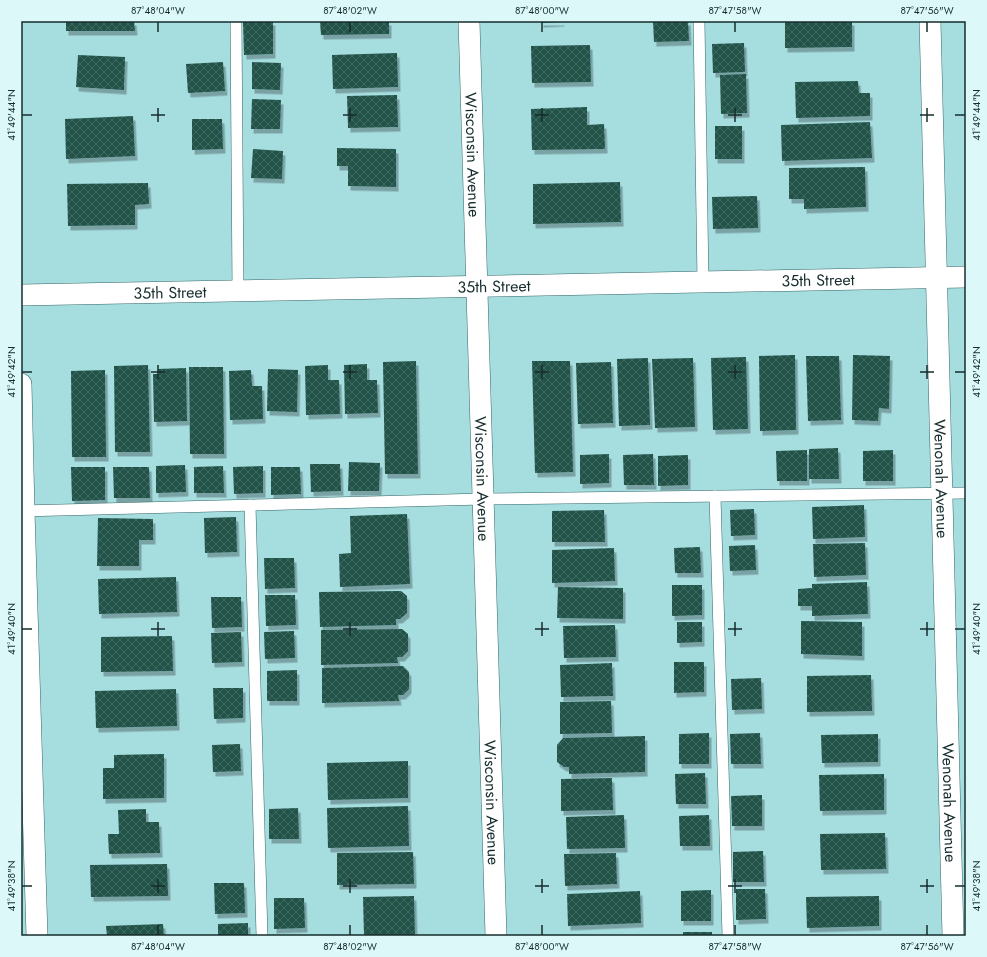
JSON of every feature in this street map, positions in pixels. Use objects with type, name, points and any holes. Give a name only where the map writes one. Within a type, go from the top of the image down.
[{"type":"street","name":"Wisconsin Avenue","points":[[469,21],[496,936]]},
{"type":"street","name":"Wenonah Avenue","points":[[930,21],[954,936]]},
{"type":"street","name":"35th Street","points":[[21,295],[966,277]]},
{"type":"street","points":[[21,384],[22,511],[37,936]]},
{"type":"lane","points":[[236,21],[238,291]]},
{"type":"lane","points":[[699,21],[703,282]]},
{"type":"lane","points":[[22,511],[483,499],[966,493]]},
{"type":"lane","points":[[716,496],[728,936]]},
{"type":"lane","points":[[250,505],[262,936]]},
{"type":"building","points":[[66,21],[134,21],[135,31],[66,31]]},
{"type":"building","points":[[243,21],[273,21],[273,54],[244,55]]},
{"type":"building","points":[[320,21],[389,21],[389,34],[321,35]]},
{"type":"building","points":[[541,21],[562,21],[562,22],[541,23]]},
{"type":"building","points":[[653,21],[688,21],[689,41],[654,42]]},
{"type":"building","points":[[785,21],[852,21],[852,47],[785,48]]},
{"type":"building","points":[[744,43],[745,72],[713,73],[712,44]]},
{"type":"building","points":[[590,45],[591,82],[532,83],[531,46]]},
{"type":"building","points":[[397,53],[398,87],[333,89],[332,55]]},
{"type":"building","points":[[78,55],[125,57],[124,90],[76,87]]},
{"type":"building","points":[[223,62],[225,91],[188,93],[186,64]]},
{"type":"building","points":[[252,62],[281,63],[280,90],[252,89]]},
{"type":"building","points":[[746,74],[747,113],[721,114],[720,75]]},
{"type":"building","points":[[858,81],[859,93],[870,93],[870,116],[796,118],[795,82]]},
{"type":"building","points":[[397,95],[398,127],[348,128],[347,96]]},
{"type":"building","points":[[252,99],[281,100],[280,129],[251,129]]},
{"type":"building","points":[[587,107],[587,125],[604,124],[605,149],[532,150],[531,109]]},
{"type":"building","points":[[133,116],[135,156],[66,159],[65,119]]},
{"type":"building","points":[[192,119],[222,119],[223,149],[192,150]]},
{"type":"building","points":[[870,122],[872,158],[782,161],[781,125]]},
{"type":"building","points":[[715,126],[742,126],[742,159],[715,159]]},
{"type":"building","points":[[337,148],[396,149],[396,187],[348,186],[348,166],[337,166]]},
{"type":"building","points":[[253,149],[283,151],[282,179],[251,178]]},
{"type":"building","points":[[865,167],[866,207],[804,209],[804,199],[789,199],[789,168]]},
{"type":"building","points":[[620,182],[621,222],[533,224],[533,184]]},
{"type":"building","points":[[148,183],[149,204],[135,205],[135,225],[68,226],[67,184]]},
{"type":"building","points":[[757,196],[758,228],[713,229],[712,197]]},
{"type":"building","points":[[795,355],[796,430],[760,431],[759,356]]},
{"type":"building","points":[[853,355],[890,356],[889,409],[879,408],[878,421],[852,420]]},
{"type":"building","points":[[806,356],[839,356],[841,420],[808,421]]},
{"type":"building","points":[[746,357],[748,429],[713,430],[711,358]]},
{"type":"building","points":[[648,358],[650,425],[619,426],[617,359]]},
{"type":"building","points":[[693,358],[695,427],[655,428],[652,359]]},
{"type":"building","points":[[416,361],[418,474],[385,474],[383,362]]},
{"type":"building","points":[[532,361],[570,361],[573,472],[535,473]]},
{"type":"building","points":[[611,362],[613,423],[578,424],[576,363]]},
{"type":"building","points":[[367,364],[367,380],[377,380],[378,413],[345,414],[344,365]]},
{"type":"building","points":[[148,365],[150,452],[115,452],[114,366]]},
{"type":"building","points":[[328,365],[328,380],[339,380],[340,414],[306,415],[305,366]]},
{"type":"building","points":[[189,367],[223,367],[224,454],[190,454]]},
{"type":"building","points":[[186,368],[187,421],[154,422],[153,374],[159,374],[158,369]]},
{"type":"building","points":[[268,369],[298,370],[297,412],[267,411]]},
{"type":"building","points":[[105,370],[106,457],[72,457],[71,371]]},
{"type":"building","points":[[251,370],[252,386],[262,386],[263,419],[230,420],[229,371]]},
{"type":"building","points":[[838,448],[839,479],[809,479],[809,449]]},
{"type":"building","points":[[807,450],[807,481],[777,481],[776,451]]},
{"type":"building","points":[[893,450],[893,481],[863,481],[863,451]]},
{"type":"building","points":[[609,454],[609,483],[580,484],[580,455]]},
{"type":"building","points":[[653,454],[654,485],[624,485],[623,455]]},
{"type":"building","points":[[688,455],[688,485],[658,486],[658,456]]},
{"type":"building","points":[[349,462],[380,463],[379,491],[348,491]]},
{"type":"building","points":[[310,464],[340,464],[341,491],[311,492]]},
{"type":"building","points":[[185,465],[186,492],[156,493],[156,466]]},
{"type":"building","points":[[223,466],[224,493],[194,493],[194,467]]},
{"type":"building","points":[[263,466],[263,493],[234,494],[233,467]]},
{"type":"building","points":[[71,467],[105,467],[105,500],[72,501]]},
{"type":"building","points":[[113,467],[149,467],[150,498],[114,498]]},
{"type":"building","points":[[271,467],[300,467],[301,494],[271,495]]},
{"type":"building","points":[[864,505],[865,537],[813,539],[812,507]]},
{"type":"building","points":[[754,509],[755,535],[731,536],[730,510]]},
{"type":"building","points":[[604,510],[605,542],[552,542],[552,511]]},
{"type":"building","points":[[407,514],[410,584],[340,587],[339,554],[351,553],[350,516]]},
{"type":"building","points":[[236,517],[237,552],[205,553],[204,518]]},
{"type":"building","points":[[98,518],[153,519],[153,540],[139,540],[139,566],[97,566]]},
{"type":"building","points":[[865,543],[866,575],[814,577],[813,544]]},
{"type":"building","points":[[755,545],[756,570],[730,571],[729,546]]},
{"type":"building","points":[[700,547],[701,573],[675,573],[674,548]]},
{"type":"building","points":[[614,548],[615,581],[552,583],[552,550]]},
{"type":"building","points":[[264,558],[294,558],[295,588],[265,589]]},
{"type":"building","points":[[176,577],[177,612],[99,614],[98,579]]},
{"type":"building","points":[[867,582],[868,614],[812,616],[812,606],[798,606],[798,589],[812,588],[812,584]]},
{"type":"building","points":[[672,585],[702,585],[702,615],[672,616]]},
{"type":"building","points":[[558,587],[623,588],[623,619],[557,618]]},
{"type":"building","points":[[401,591],[407,596],[407,613],[400,619],[396,619],[396,625],[320,627],[319,592]]},
{"type":"building","points":[[265,595],[295,595],[296,625],[266,626]]},
{"type":"building","points":[[211,597],[241,597],[242,627],[212,628]]},
{"type":"building","points":[[801,621],[862,622],[862,656],[801,654]]},
{"type":"building","points":[[677,622],[702,622],[702,642],[677,643]]},
{"type":"building","points":[[615,625],[616,657],[564,658],[563,626]]},
{"type":"building","points":[[402,629],[408,634],[408,651],[402,657],[397,657],[398,663],[321,665],[321,630]]},
{"type":"building","points":[[294,631],[295,658],[265,659],[264,632]]},
{"type":"building","points":[[241,632],[242,662],[212,663],[211,633]]},
{"type":"building","points":[[172,636],[173,671],[101,672],[101,637]]},
{"type":"building","points":[[674,662],[704,662],[704,692],[674,693]]},
{"type":"building","points":[[612,663],[613,696],[561,697],[560,665]]},
{"type":"building","points":[[403,666],[409,672],[409,689],[403,695],[398,695],[399,701],[322,703],[322,668]]},
{"type":"building","points":[[297,670],[297,701],[267,701],[267,671]]},
{"type":"building","points":[[871,675],[872,711],[807,712],[807,676]]},
{"type":"building","points":[[761,678],[762,709],[732,710],[731,679]]},
{"type":"building","points":[[213,688],[243,688],[243,718],[214,719]]},
{"type":"building","points":[[176,689],[177,726],[96,728],[95,691]]},
{"type":"building","points":[[611,701],[612,733],[560,734],[560,702]]},
{"type":"building","points":[[709,733],[709,764],[679,764],[679,734]]},
{"type":"building","points":[[760,733],[761,764],[731,764],[730,734]]},
{"type":"building","points":[[878,734],[878,762],[822,763],[821,735]]},
{"type":"building","points":[[645,736],[645,772],[569,774],[569,767],[564,767],[557,762],[557,745],[563,738]]},
{"type":"building","points":[[240,744],[241,771],[213,772],[212,745]]},
{"type":"building","points":[[164,754],[164,798],[103,799],[103,768],[114,768],[114,755]]},
{"type":"building","points":[[408,761],[408,798],[328,800],[327,763]]},
{"type":"building","points":[[705,773],[706,804],[676,804],[675,774]]},
{"type":"building","points":[[884,774],[884,810],[820,811],[819,775]]},
{"type":"building","points":[[612,778],[613,810],[561,811],[561,779]]},
{"type":"building","points":[[762,795],[762,826],[732,826],[731,796]]},
{"type":"building","points":[[408,806],[409,846],[328,848],[327,808]]},
{"type":"building","points":[[298,808],[299,839],[269,839],[269,809]]},
{"type":"building","points":[[146,809],[146,822],[159,822],[160,853],[109,854],[108,834],[119,834],[118,810]]},
{"type":"building","points":[[624,815],[625,848],[567,849],[566,817]]},
{"type":"building","points":[[709,815],[710,846],[680,846],[679,816]]},
{"type":"building","points":[[885,833],[886,869],[821,870],[820,834]]},
{"type":"building","points":[[763,851],[764,882],[733,882],[733,852]]},
{"type":"building","points":[[413,852],[414,884],[337,885],[337,853]]},
{"type":"building","points":[[616,853],[617,884],[565,886],[564,854]]},
{"type":"building","points":[[167,864],[168,896],[91,897],[90,865]]},
{"type":"building","points":[[214,883],[244,883],[245,913],[215,914]]},
{"type":"building","points":[[736,889],[765,889],[766,919],[736,920]]},
{"type":"building","points":[[711,890],[711,921],[681,921],[681,891]]},
{"type":"building","points":[[640,891],[641,923],[568,926],[567,894]]},
{"type":"building","points":[[414,896],[415,936],[364,936],[363,897]]},
{"type":"building","points":[[879,896],[879,926],[807,928],[806,897]]},
{"type":"building","points":[[274,898],[304,898],[305,928],[274,929]]},
{"type":"building","points":[[248,923],[248,936],[218,936],[218,924]]},
{"type":"building","points":[[163,924],[164,936],[107,936],[106,926]]},
{"type":"building","points":[[683,932],[712,932],[712,936],[683,936]]}]
